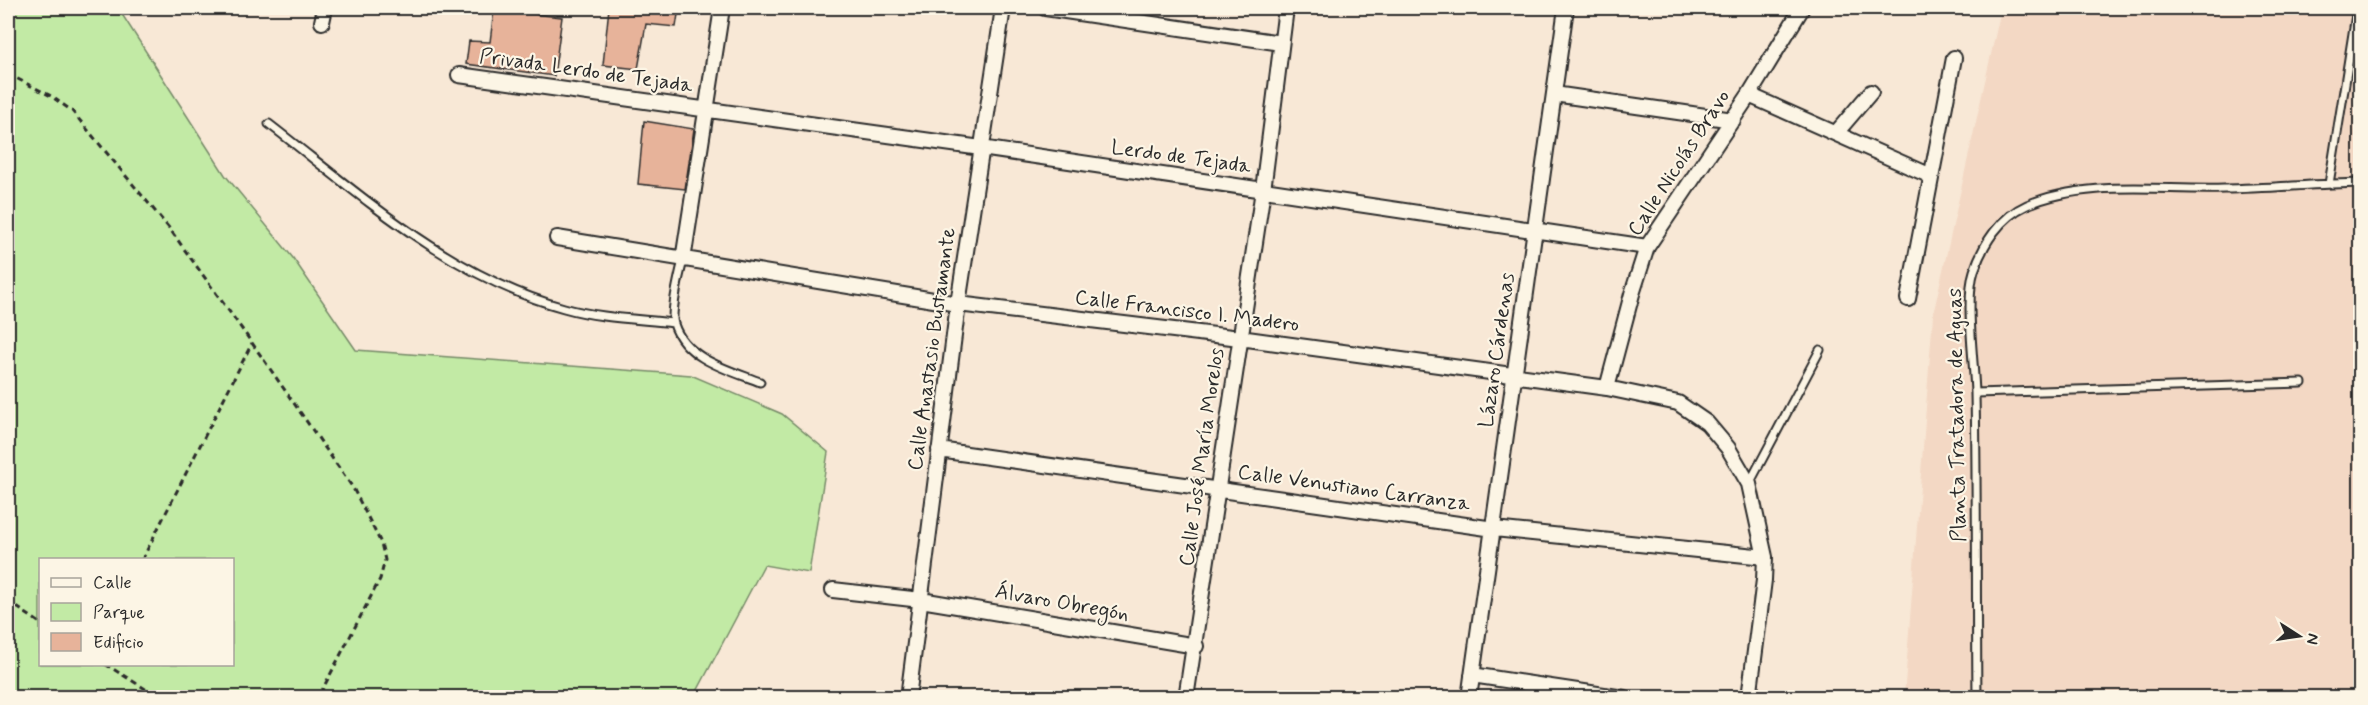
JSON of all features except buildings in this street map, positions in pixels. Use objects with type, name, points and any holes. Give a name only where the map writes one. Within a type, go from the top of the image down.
[{"type":"street","points":[[683,260],[722,8]]},
{"type":"street","name":"Calle Anastasio Bustamante","points":[[908,698],[958,304],[1003,8]]},
{"type":"street","points":[[1045,8],[1281,43]]},
{"type":"street","name":"Calle José María Morelos","points":[[1186,698],[1196,646],[1263,190],[1286,8]]},
{"type":"street","name":"Lázaro Cárdenas","points":[[1469,698],[1566,8]]},
{"type":"street","name":"Calle Nicolás Bravo","points":[[1607,388],[1647,247],[1749,95],[1802,8]]},
{"type":"street","points":[[1908,299],[1954,58]]},
{"type":"street","name":"Privada Lerdo de Tejada","points":[[459,75],[708,110]]},
{"type":"street","points":[[1836,133],[1870,92]]},
{"type":"street","points":[[1554,94],[1732,120]]},
{"type":"street","points":[[1749,95],[1931,176]]},
{"type":"street","name":"Lerdo de Tejada","points":[[708,110],[981,148],[1647,247]]},
{"type":"street","name":"Calle Francisco I. Madero","points":[[557,238],[958,304],[1240,338],[1607,388],[1670,400],[1685,407],[1707,423],[1728,448],[1749,484],[1765,557],[1749,698]]},
{"type":"street","name":"Calle Venustiano Carranza","points":[[939,450],[1494,529],[1765,557]]},
{"type":"street","name":"Álvaro Obregón","points":[[833,590],[921,600],[1196,646]]},
{"type":"street","points":[[1472,675],[1624,698]]},
{"type":"lane","points":[[2329,184],[2357,8]]},
{"type":"lane","points":[[269,124],[425,243],[499,285],[566,309],[673,323]]},
{"type":"lane","name":"Planta Tratadora de Aguas","points":[[1977,698],[1975,393],[1971,289],[1974,271],[1985,246],[1999,224],[2024,206],[2053,195],[2114,189],[2223,189],[2361,183]]},
{"type":"lane","points":[[683,260],[673,323],[687,347],[711,362],[760,382]]},
{"type":"lane","points":[[1749,484],[1820,351]]},
{"type":"lane","points":[[1975,393],[2302,383]]},
{"type":"path","points":[[8,74],[51,96],[72,111],[169,228],[353,488],[381,543],[384,560],[380,579],[318,698]]},
{"type":"path","points":[[143,558],[252,343]]},
{"type":"path","points":[[8,602],[39,622]]},
{"type":"path","points":[[108,666],[160,698]]},
{"type":"shaded area","points":[[2005,8],[2360,8],[2360,697],[1904,698],[1933,315],[2000,14]]},
{"type":"green space","points":[[8,8],[118,8],[225,175],[293,258],[356,350],[691,375],[782,414],[828,452],[809,573],[764,565],[694,697],[8,697]]}]
